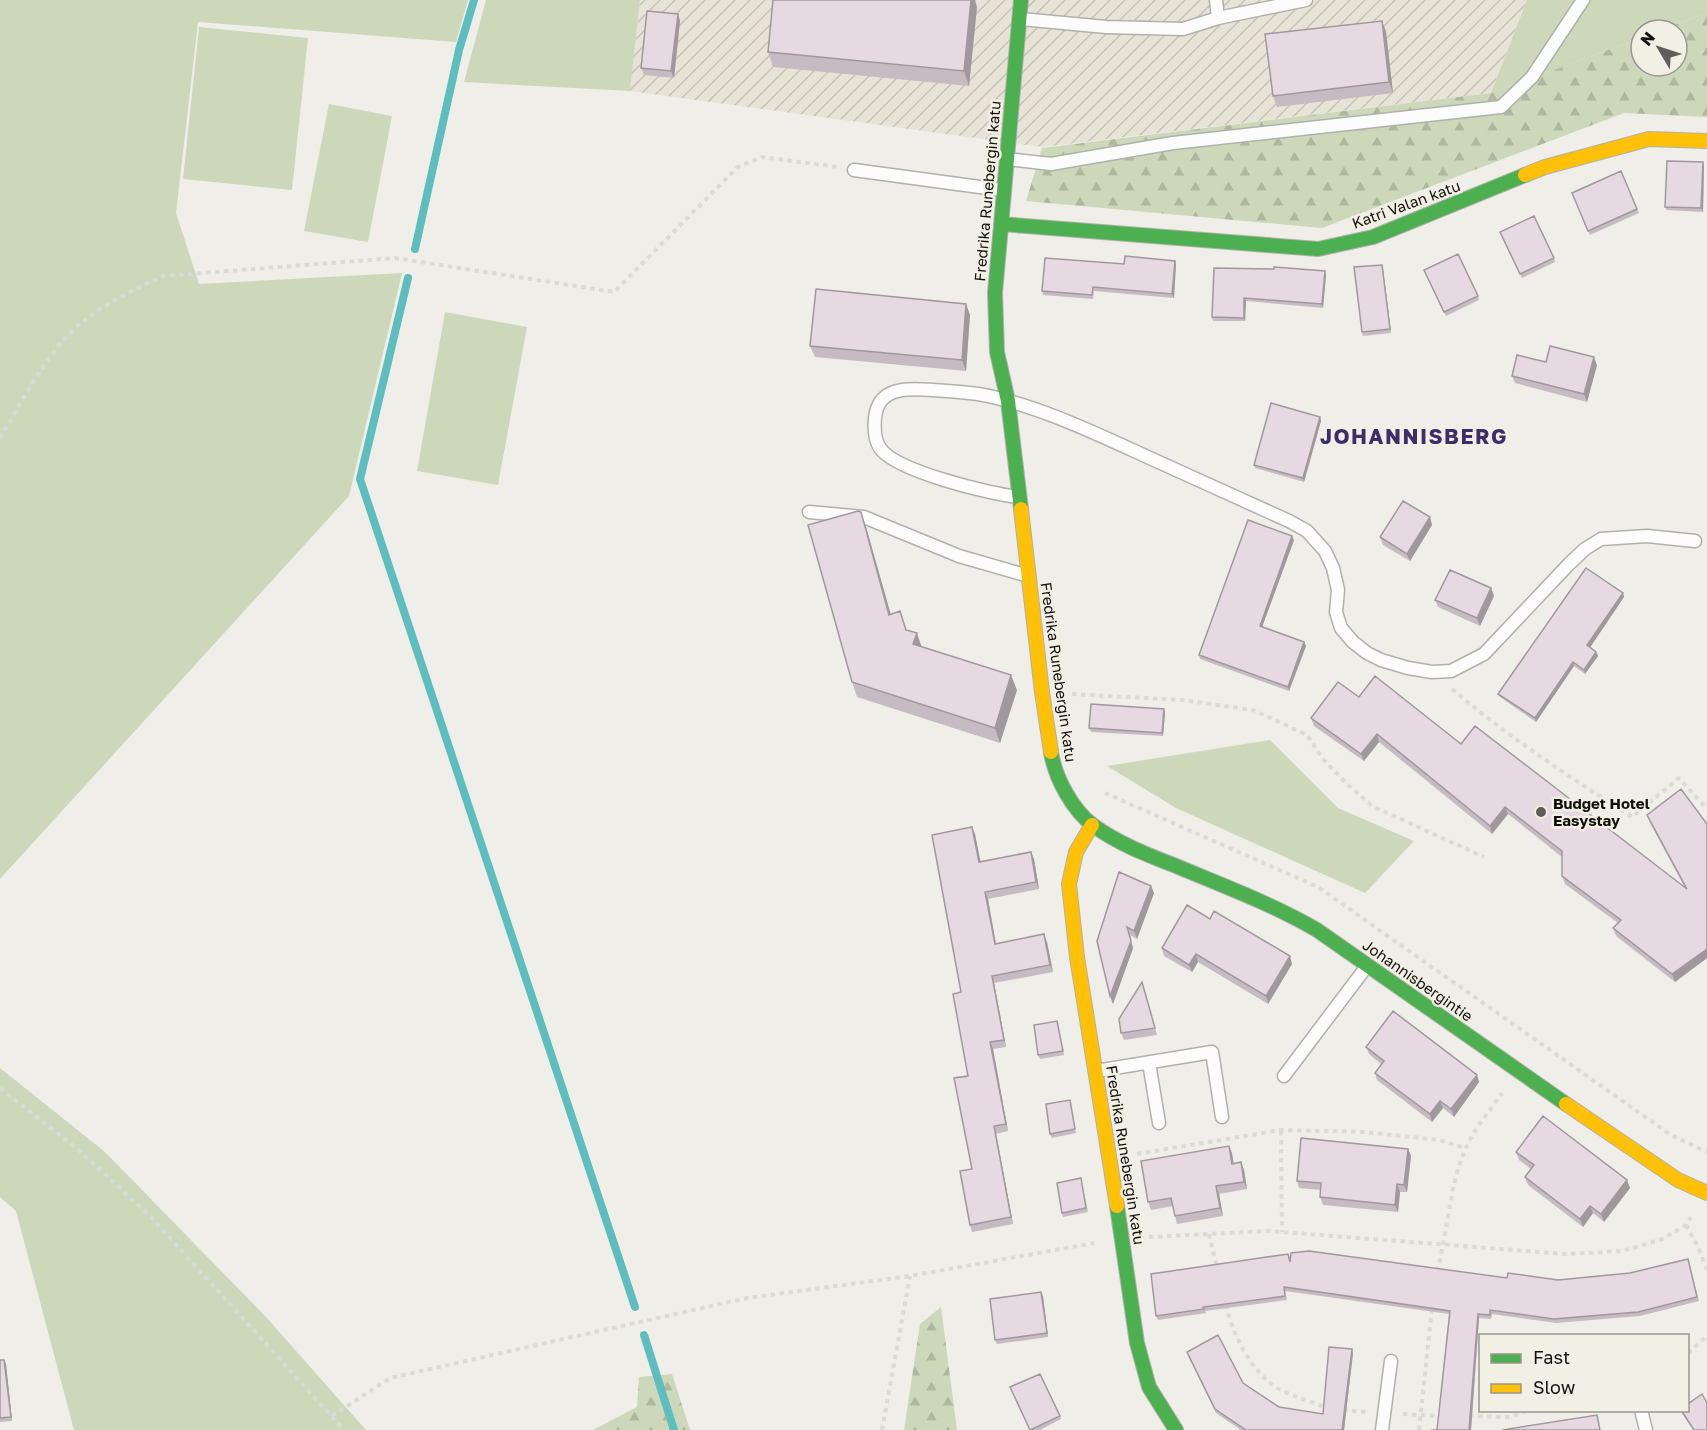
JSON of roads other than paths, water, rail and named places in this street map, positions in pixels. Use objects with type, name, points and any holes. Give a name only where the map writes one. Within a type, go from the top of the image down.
[{"type":"street","name":"Fredrika Runebergin katu","points":[[1022,0],[995,293],[997,352],[1008,401],[1042,692],[1053,762],[1067,796],[1092,825],[1076,852],[1069,884],[1077,957],[1137,1343],[1149,1387],[1176,1430]]},
{"type":"street","name":"Katri Valan katu","points":[[1001,224],[1318,249],[1373,237],[1545,168],[1649,139],[1707,141]]},
{"type":"street","name":"Johannisbergintie","points":[[1092,825],[1127,846],[1282,910],[1317,930],[1678,1180],[1706,1193]]},
{"type":"lane","points":[[1216,0],[1218,18]]},
{"type":"lane","points":[[1020,19],[1106,27],[1183,29],[1218,18],[1306,0]]},
{"type":"lane","points":[[1006,159],[1051,164],[1173,143],[1502,107],[1532,77],[1583,0]]},
{"type":"lane","points":[[854,170],[1003,190]]},
{"type":"lane","points":[[1020,497],[960,485],[894,461],[880,448],[875,436],[878,405],[885,396],[908,388],[978,394],[1008,401],[1083,428],[1288,521],[1307,531],[1325,551],[1333,568],[1338,590],[1336,612],[1341,628],[1353,642],[1367,653],[1382,660],[1432,672],[1450,670],[1484,654],[1569,564],[1585,549],[1601,539],[1647,536],[1695,541]]},
{"type":"lane","points":[[808,512],[864,517],[959,556],[1029,576]]},
{"type":"lane","points":[[1284,1076],[1368,965]]},
{"type":"lane","points":[[1095,1071],[1212,1052],[1222,1117]]},
{"type":"lane","points":[[1149,1063],[1159,1123]]},
{"type":"lane","points":[[1382,1430],[1391,1361]]},
{"type":"lane","points":[[1642,1412],[1646,1430]]},
{"type":"waterway","points":[[415,249],[459,50],[474,0]]},
{"type":"waterway","points":[[408,278],[360,479],[635,1307]]},
{"type":"waterway","points":[[644,1335],[674,1430]]},
{"type":"place","name":"Budget Hotel Easystay","points":[[1541,812]]},
{"type":"district","name":"JOHANNISBERG","points":[[1414,436]]}]
